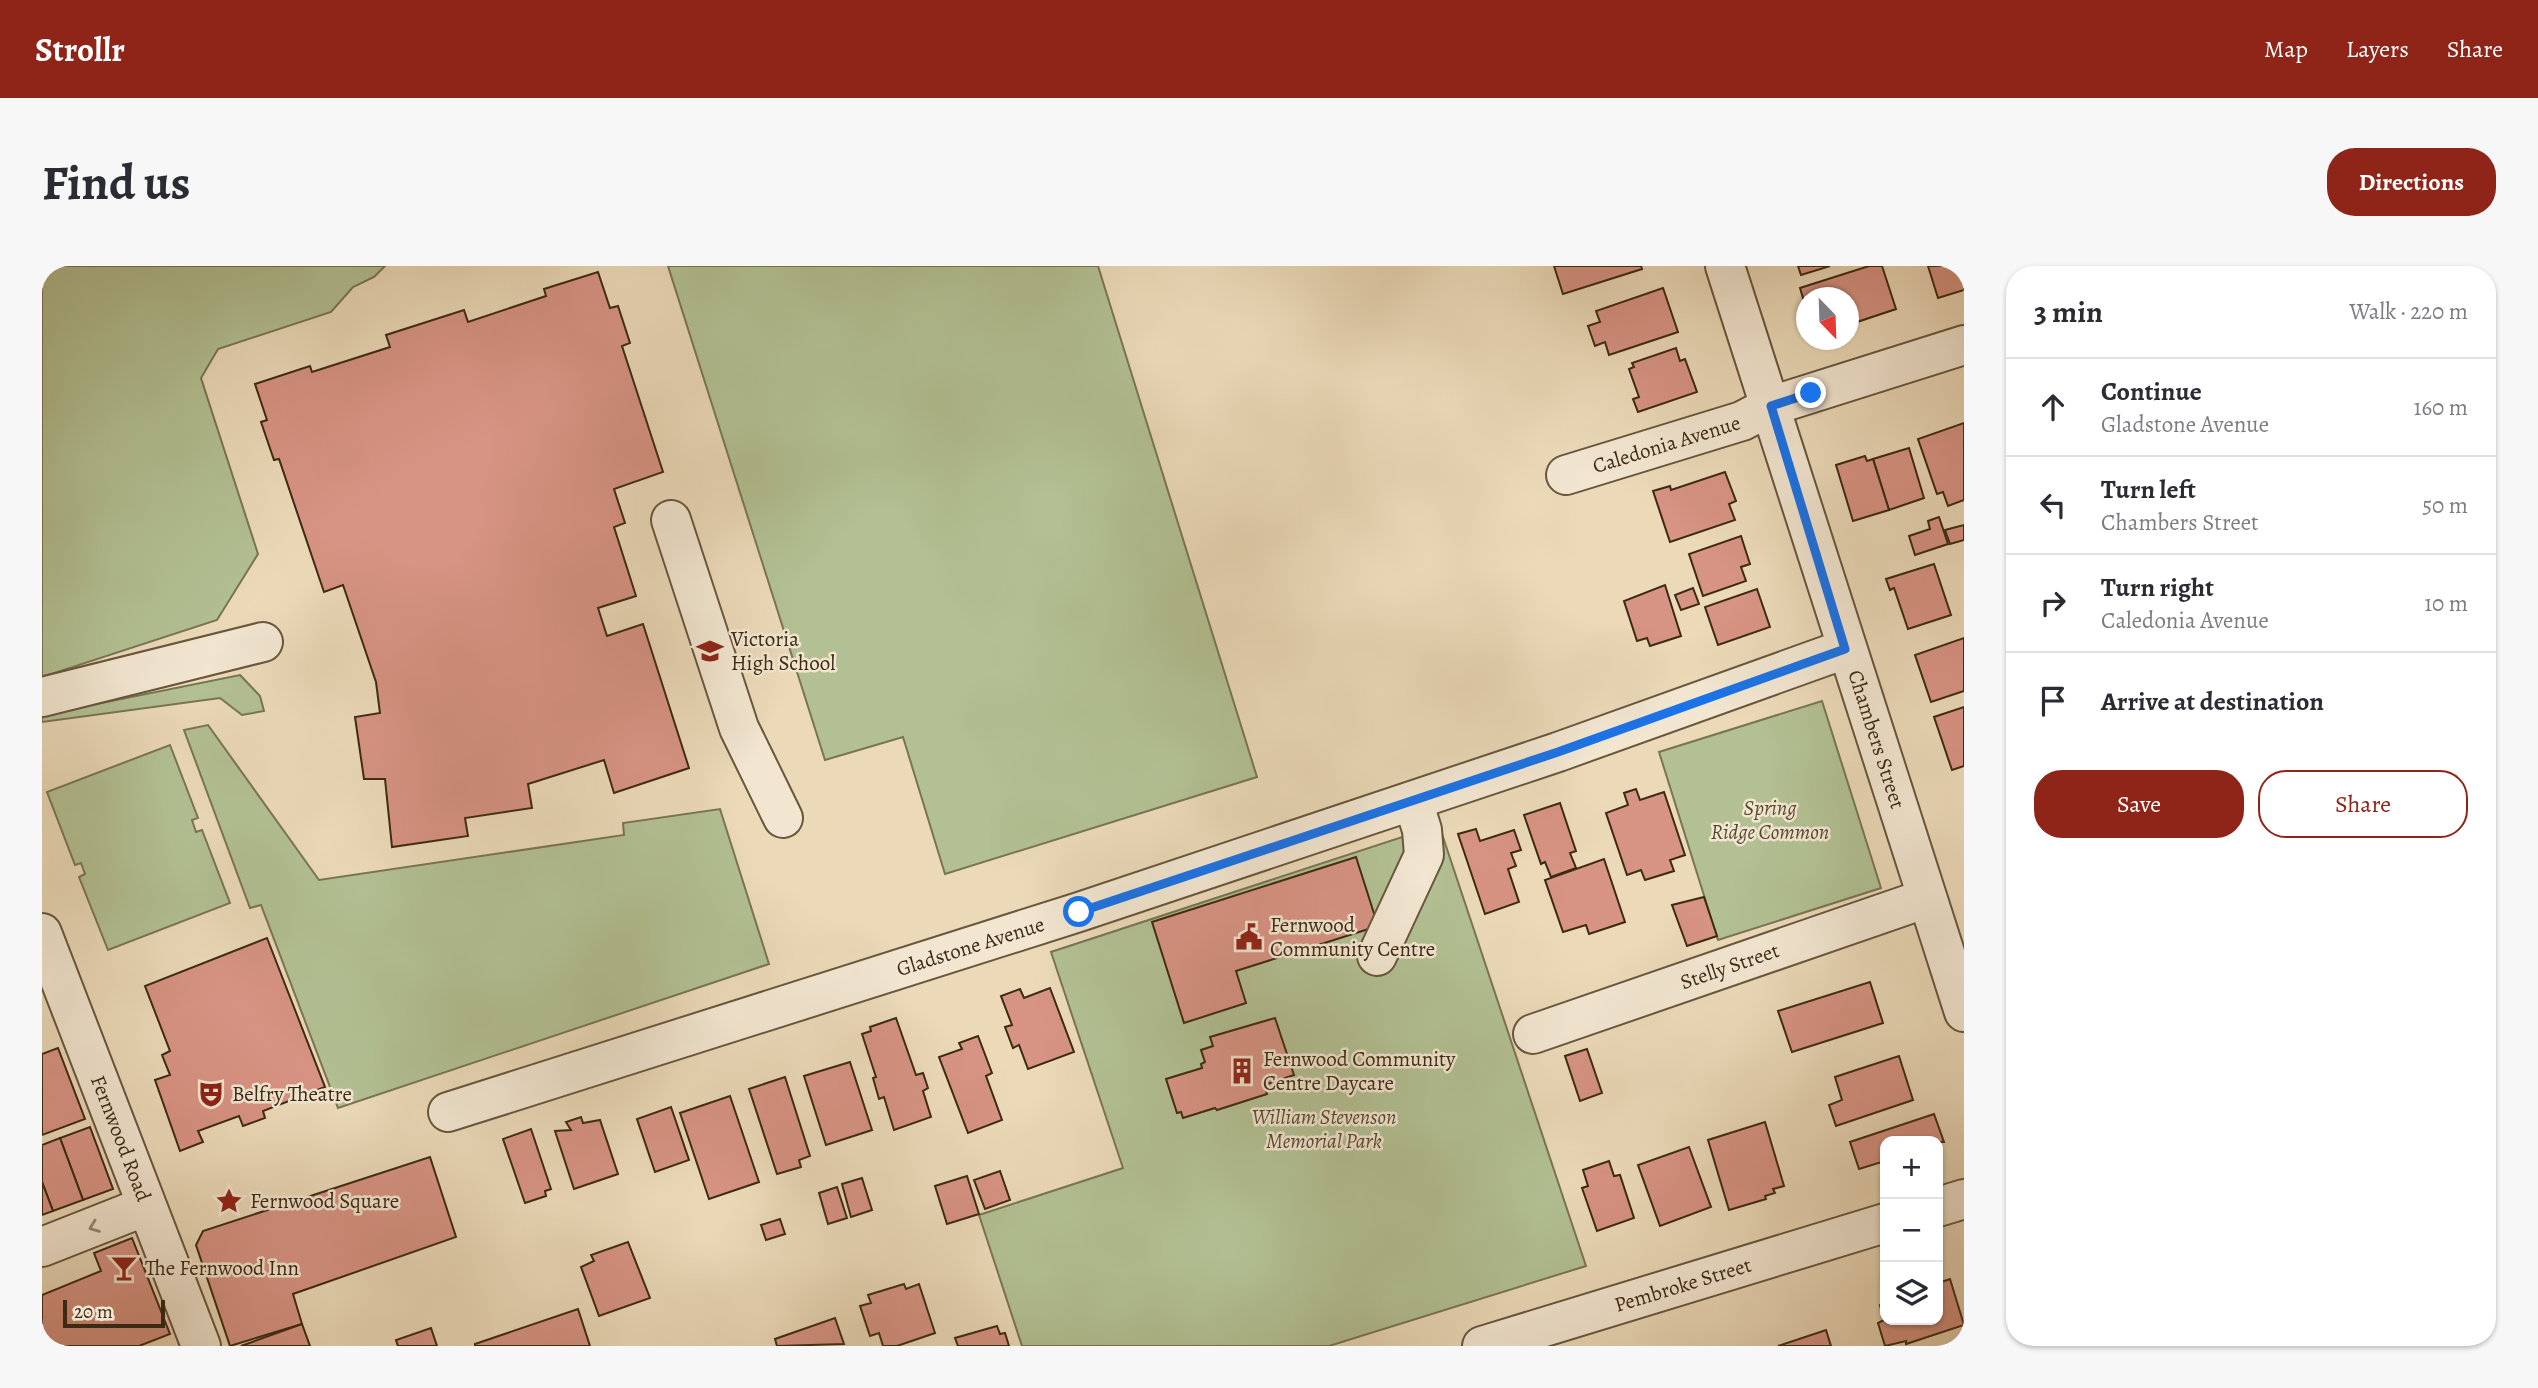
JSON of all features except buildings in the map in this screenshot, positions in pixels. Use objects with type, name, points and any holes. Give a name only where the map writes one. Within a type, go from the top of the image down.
[{"type":"street","name":"Chambers Street","points":[[1725,266],[1845,649],[1964,1012]]},
{"type":"street","name":"Caledonia Avenue","points":[[1566,475],[1742,421],[1771,406],[1964,345]]},
{"type":"street","points":[[671,520],[739,728],[783,818]]},
{"type":"street","points":[[42,697],[262,642]]},
{"type":"street","name":"Gladstone Avenue","points":[[448,1112],[1079,912],[1413,801],[1845,649]]},
{"type":"street","points":[[1377,956],[1424,855],[1422,831],[1413,801]]},
{"type":"street","name":"Stelly Street","points":[[1533,1034],[1927,898]]},
{"type":"street","name":"Fernwood Road","points":[[42,933],[201,1346]]},
{"type":"street","points":[[1943,1205],[1964,1199]]},
{"type":"street","points":[[42,1247],[146,1206]]},
{"type":"street","name":"Pembroke Street","points":[[1482,1346],[1880,1225]]},
{"type":"green space","points":[[42,266],[385,266],[374,277],[353,287],[331,312],[218,349],[201,378],[258,554],[217,620],[42,677]]},
{"type":"green space","points":[[668,266],[1098,266],[1257,777],[945,874],[903,737],[825,760]]},
{"type":"green space","points":[[240,675],[260,696],[264,711],[242,715],[220,698],[42,722],[42,715]]},
{"type":"green space","name":"Spring Ridge Common","points":[[1822,701],[1881,888],[1718,940],[1659,752]]},
{"type":"green space","points":[[208,725],[319,880],[624,835],[623,823],[720,809],[769,964],[338,1108],[261,905],[250,908],[184,730]]},
{"type":"green space","points":[[170,745],[198,818],[192,820],[196,832],[202,830],[230,903],[108,950],[79,877],[85,874],[81,863],[75,865],[47,792]]},
{"type":"green space","name":"William Stevenson Memorial Park","points":[[1439,825],[1586,1266],[1329,1346],[1022,1346],[979,1215],[1123,1168],[1051,952]]},
{"type":"place","name":"Victoria High School","points":[[710,651]]},
{"type":"place","name":"Fernwood Community Centre","points":[[1249,937]]},
{"type":"place","name":"Fernwood Community Centre Daycare","points":[[1242,1071]]},
{"type":"place","name":"Belfry Theatre","points":[[211,1094]]},
{"type":"place","name":"Fernwood Square","points":[[229,1201]]},
{"type":"place","name":"The Fernwood Inn","points":[[124,1268]]},
{"type":"route","points":[[1079,912],[1558,752],[1845,649],[1771,406],[1811,393]]}]
